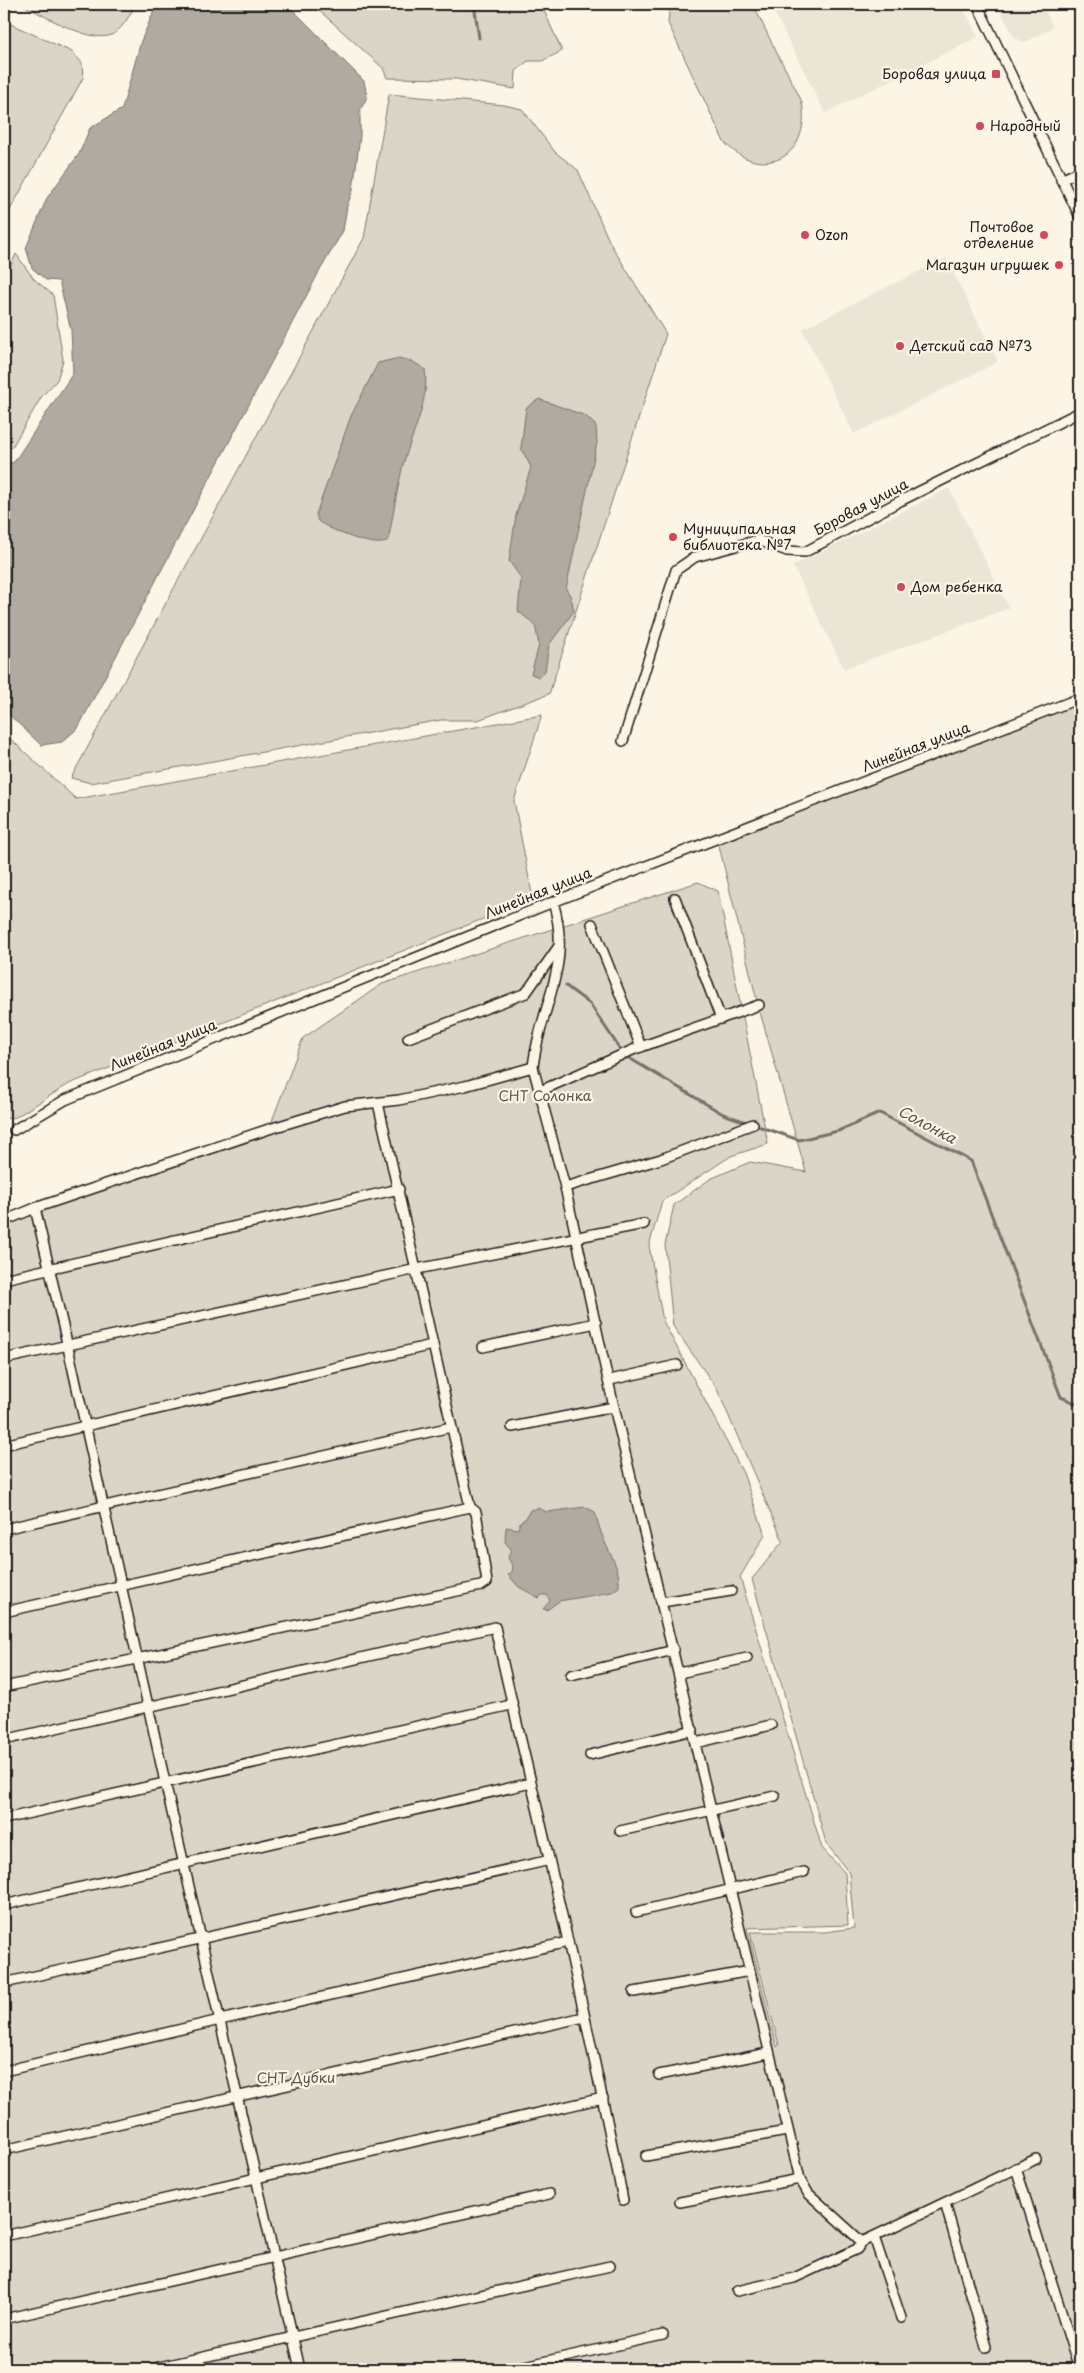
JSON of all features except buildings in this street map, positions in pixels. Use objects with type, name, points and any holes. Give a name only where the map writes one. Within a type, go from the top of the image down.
[{"type":"street","points":[[977,4],[1062,180],[1076,199],[1080,217]]},
{"type":"street","points":[[1062,180],[1080,171]]},
{"type":"street","name":"Боровая улица","points":[[623,741],[676,570],[695,557],[758,540],[787,551],[805,552],[900,501],[1080,412]]},
{"type":"street","name":"Линейная улица","points":[[14,1130],[65,1100],[552,902],[1080,698]]},
{"type":"street","points":[[674,898],[721,1019]]},
{"type":"street","points":[[552,902],[559,922],[561,944],[557,973],[536,1048],[533,1067],[565,1187],[610,1380],[614,1407],[680,1673],[732,1890],[768,2053],[800,2179],[808,2193],[862,2242]]},
{"type":"street","points":[[592,924],[641,1047]]},
{"type":"street","points":[[408,1038],[526,992],[561,944]]},
{"type":"street","points":[[540,1091],[641,1047],[758,1006]]},
{"type":"street","points":[[4,1221],[35,1208],[269,1129],[345,1106],[378,1103],[465,1086],[533,1067]]},
{"type":"street","points":[[4,1687],[480,1586],[487,1582],[488,1578],[476,1512],[470,1507],[432,1345],[399,1188],[378,1103]]},
{"type":"street","points":[[565,1187],[661,1159],[753,1124]]},
{"type":"street","points":[[4,1279],[399,1188]]},
{"type":"street","points":[[35,1208],[68,1343],[165,1782],[300,2369]]},
{"type":"street","points":[[4,1359],[68,1343],[417,1269],[644,1224]]},
{"type":"street","points":[[483,1347],[596,1322]]},
{"type":"street","points":[[4,1445],[432,1345]]},
{"type":"street","points":[[610,1380],[677,1365]]},
{"type":"street","points":[[512,1427],[614,1407]]},
{"type":"street","points":[[4,1529],[452,1427]]},
{"type":"street","points":[[4,1612],[470,1507]]},
{"type":"street","points":[[662,1602],[731,1591]]},
{"type":"street","points":[[4,1740],[149,1705],[495,1627],[511,1705],[603,2098],[623,2200]]},
{"type":"street","points":[[572,1675],[674,1650]]},
{"type":"street","points":[[680,1673],[747,1658]]},
{"type":"street","points":[[4,1819],[511,1705]]},
{"type":"street","points":[[696,1743],[771,1725]]},
{"type":"street","points":[[590,1755],[693,1730]]},
{"type":"street","points":[[4,1905],[530,1783]]},
{"type":"street","points":[[620,1831],[775,1796]]},
{"type":"street","points":[[4,1983],[546,1861]]},
{"type":"street","points":[[636,1912],[804,1872]]},
{"type":"street","points":[[4,2071],[220,2020],[568,1942]]},
{"type":"street","points":[[634,1992],[750,1972]]},
{"type":"street","points":[[4,2150],[584,2017]]},
{"type":"street","points":[[658,2075],[768,2053]]},
{"type":"street","points":[[4,2236],[603,2098]]},
{"type":"street","points":[[646,2156],[788,2131]]},
{"type":"street","points":[[737,2291],[794,2278],[857,2249],[862,2242],[1036,2159]]},
{"type":"street","points":[[1016,2168],[1080,2369]]},
{"type":"street","points":[[680,2202],[800,2179]]},
{"type":"street","points":[[4,2319],[549,2194]]},
{"type":"street","points":[[945,2203],[986,2347]]},
{"type":"street","points":[[874,2237],[901,2318]]},
{"type":"street","points":[[150,2369],[610,2266]]},
{"type":"street","points":[[511,2369],[662,2335]]},
{"type":"shaded area","points":[[157,4],[287,4],[364,81],[367,97],[360,111],[360,136],[353,190],[347,206],[343,231],[319,272],[78,728],[62,742],[41,745],[4,710],[4,465],[14,462],[73,373],[71,330],[59,281],[46,280],[32,268],[26,248],[47,198],[79,154],[90,128],[122,109],[141,41]]},
{"type":"shaded area","points":[[770,4],[961,4],[978,37],[825,113]]},
{"type":"shaded area","points":[[997,4],[1042,4],[1053,27],[1025,43],[1014,37]]},
{"type":"shaded area","name":"Детский сад №73","points":[[946,258],[998,362],[854,434],[802,329]]},
{"type":"shaded area","points":[[399,358],[413,362],[425,369],[425,394],[405,457],[389,537],[386,542],[371,543],[332,529],[318,521],[316,514],[351,416],[378,363]]},
{"type":"shaded area","points":[[539,399],[586,416],[596,426],[597,443],[566,589],[571,597],[574,611],[549,645],[545,671],[539,677],[531,674],[539,645],[535,625],[518,611],[521,578],[509,561],[516,515],[531,467],[521,448],[526,408]]},
{"type":"shaded area","name":"Дом ребенка","points":[[949,488],[1009,608],[844,669],[793,566]]},
{"type":"shaded area","points":[[585,1507],[595,1512],[602,1535],[618,1573],[619,1587],[612,1592],[559,1601],[547,1610],[543,1609],[550,1601],[547,1595],[542,1595],[539,1598],[519,1587],[508,1575],[512,1572],[513,1567],[508,1558],[511,1549],[505,1542],[506,1527],[518,1529],[520,1522],[526,1518],[530,1510],[538,1508],[547,1512]]},
{"type":"green space","points":[[21,4],[136,4],[127,19],[115,33],[106,36],[95,36],[68,28]]},
{"type":"green space","points":[[312,4],[541,4],[562,51],[542,61],[528,61],[516,71],[515,89],[456,79],[387,78],[383,68]]},
{"type":"green space","points":[[670,4],[753,4],[802,103],[802,131],[794,147],[788,153],[772,161],[758,162],[745,158],[724,142],[668,23]]},
{"type":"green space","points":[[4,21],[72,52],[82,63],[83,78],[4,221]]},
{"type":"green space","points":[[389,94],[504,105],[522,109],[555,152],[578,170],[610,243],[666,334],[549,694],[478,720],[441,720],[91,783],[71,778],[364,238]]},
{"type":"green space","points":[[16,254],[34,279],[53,295],[63,360],[57,380],[42,396],[12,447],[4,450],[4,280]]},
{"type":"green space","points":[[1080,698],[1080,2369],[4,2369],[4,1216],[35,1208],[269,1129],[303,1038],[382,984],[698,882],[718,891],[768,1144],[731,1156],[662,1201],[649,1246],[663,1321],[743,1473],[765,1535],[740,1577],[822,1848],[845,1873],[848,1925],[747,1928],[777,2047],[779,2045],[750,1932],[825,1932],[854,1928],[849,1873],[826,1843],[752,1579],[783,1541],[717,1389],[673,1326],[665,1245],[674,1205],[710,1179],[750,1162],[806,1172],[758,1005],[717,838]]},
{"type":"green space","points":[[542,715],[514,801],[533,899],[69,1084],[16,1117],[4,1119],[4,733],[76,799]]},
{"type":"waterway","points":[[474,4],[479,38]]},
{"type":"waterway","name":"Солонка","points":[[566,986],[590,1004],[624,1055],[723,1114],[799,1140],[838,1131],[880,1113],[971,1161],[1061,1397],[1080,1405]]},
{"type":"place","name":"Боровая улица","points":[[996,74]]},
{"type":"place","name":"Народный","points":[[980,126]]},
{"type":"place","name":"Ozon","points":[[805,235]]},
{"type":"place","name":"Почтовое отделение","points":[[1044,235]]},
{"type":"place","name":"Магазин игрушек","points":[[1059,265]]},
{"type":"place","name":"Детский сад №73","points":[[900,346]]},
{"type":"place","name":"Муниципальная библиотека №7","points":[[673,537]]},
{"type":"place","name":"Дом ребенка","points":[[901,587]]},
{"type":"park label","name":"СНТ Солонка","points":[[545,1096]]},
{"type":"park label","name":"СНТ Дубки","points":[[296,2078]]}]
